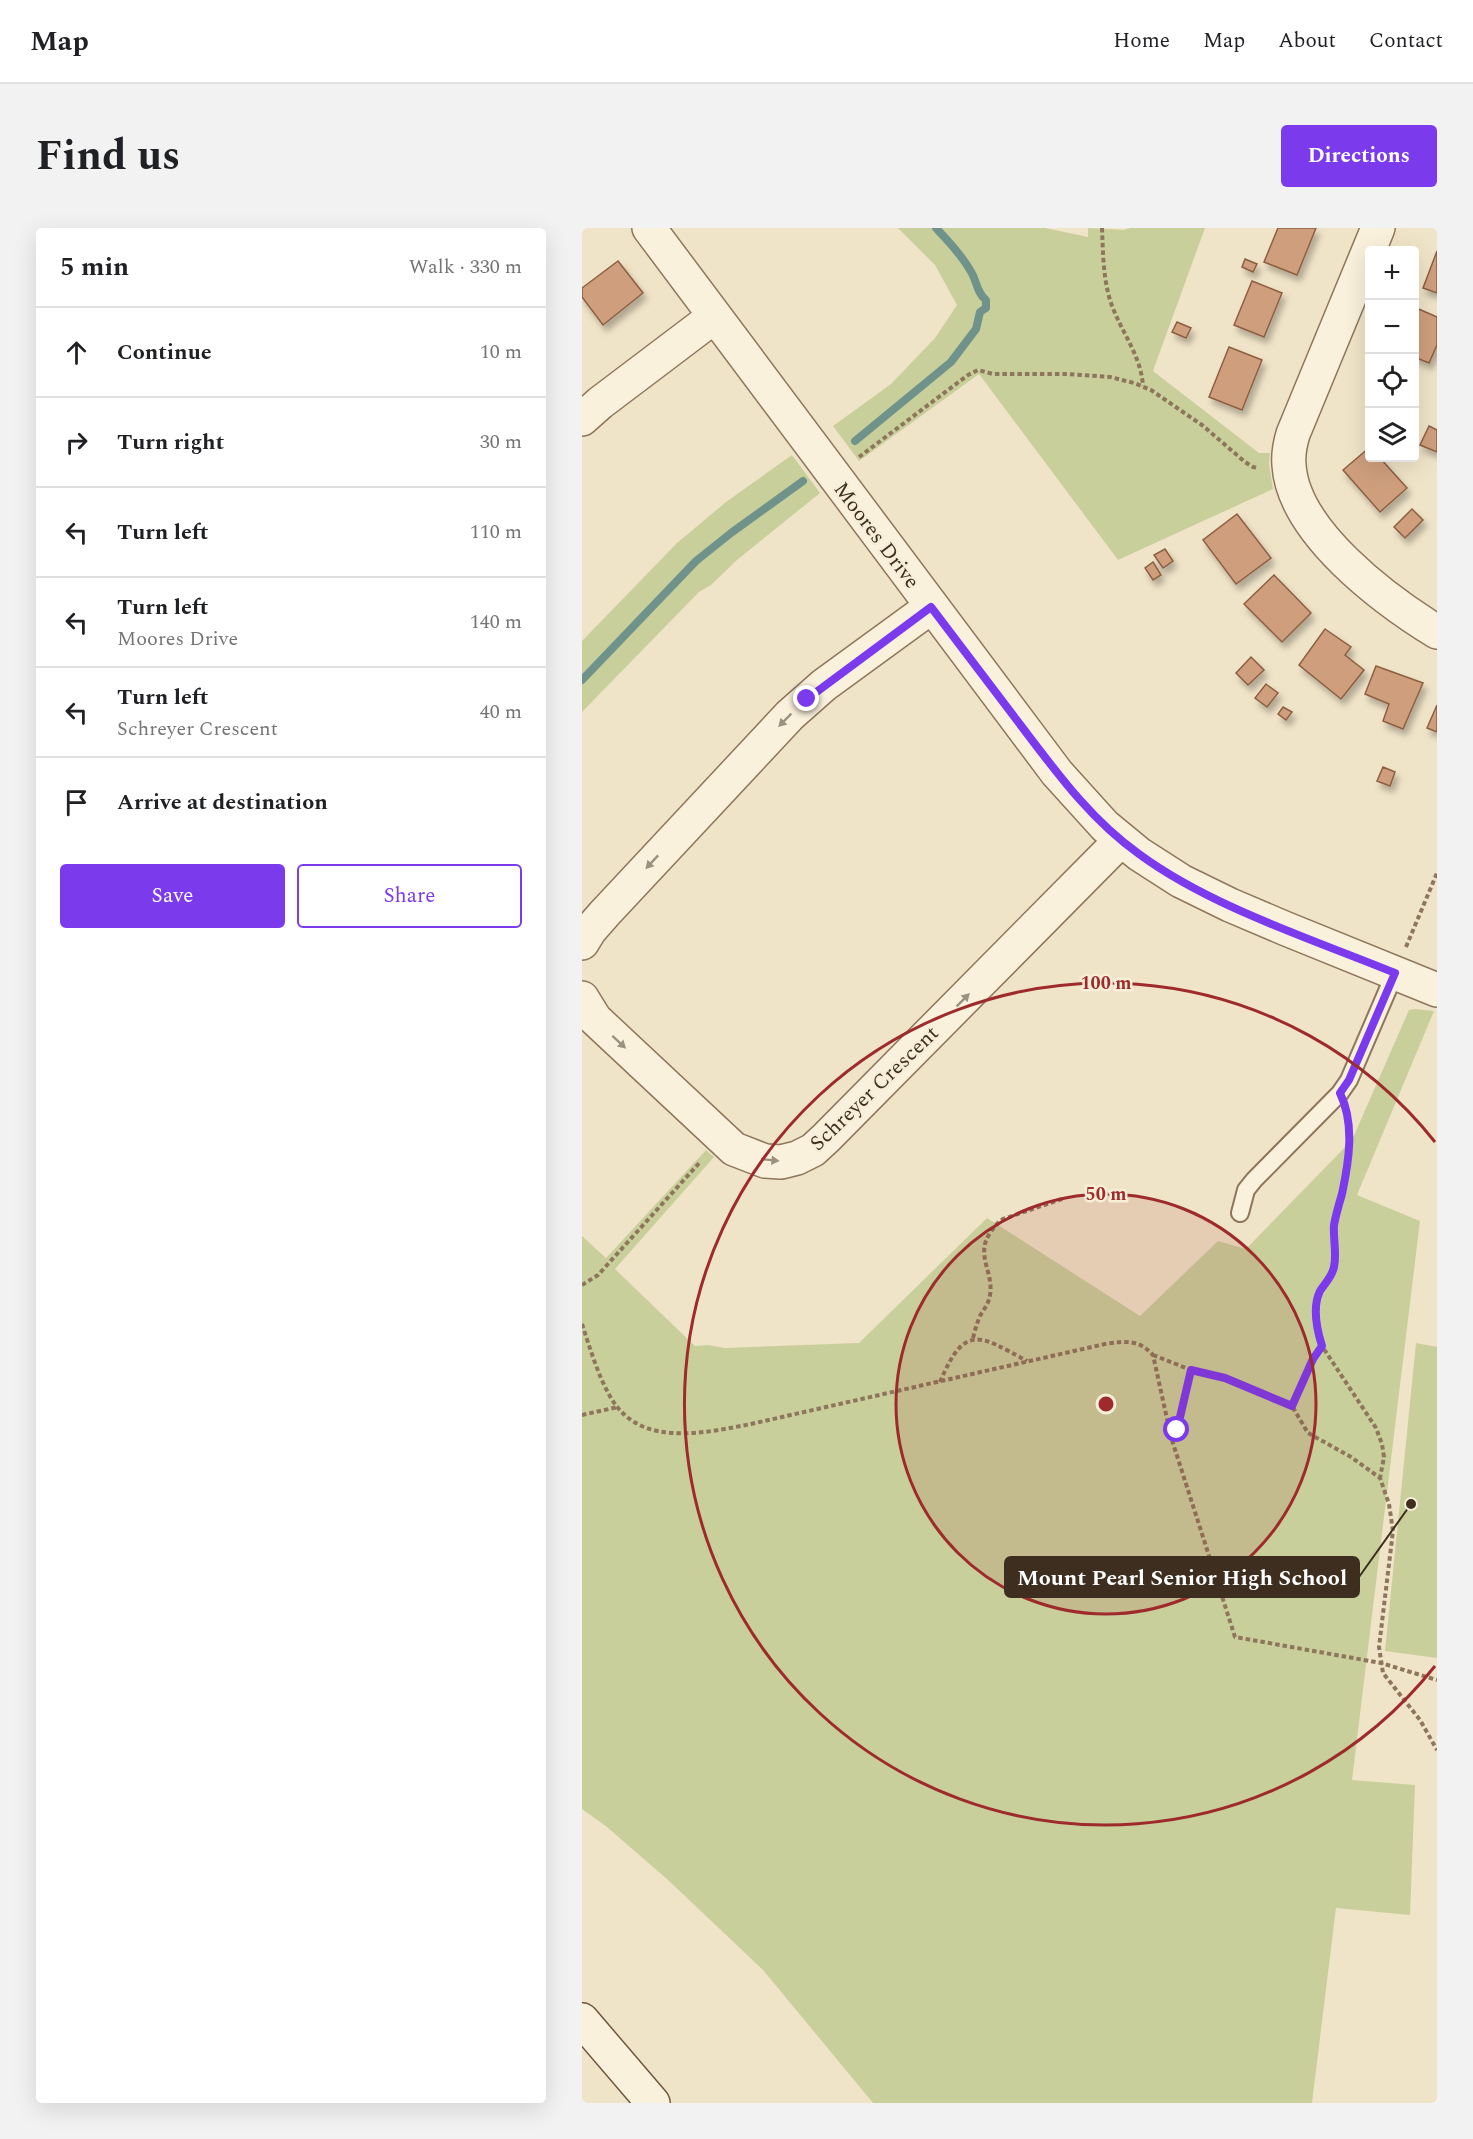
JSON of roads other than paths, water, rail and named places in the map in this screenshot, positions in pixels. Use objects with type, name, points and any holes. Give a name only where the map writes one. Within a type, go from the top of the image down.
[{"type":"street","name":"Moores Drive","points":[[649,228],[931,607],[1057,773],[1088,809],[1121,840],[1152,863],[1204,893],[1284,928],[1400,961],[1437,990]]},
{"type":"street","points":[[1378,228],[1293,434],[1289,451],[1289,467],[1300,502],[1310,520],[1331,547],[1376,588],[1437,632]]},
{"type":"street","points":[[582,418],[715,316]]},
{"type":"street","points":[[582,943],[605,913],[790,715],[824,685],[931,607]]},
{"type":"street","name":"Schreyer Crescent","points":[[582,998],[595,1019],[734,1149],[765,1161],[797,1158],[813,1150],[1121,840]]},
{"type":"street","points":[[582,2020],[653,2103]]},
{"type":"lane","points":[[1240,1213],[1246,1190],[1254,1180],[1340,1093],[1349,1080],[1400,961]]},
{"type":"waterway","points":[[855,441],[951,362],[976,329],[980,312],[986,308],[986,300],[980,293],[966,264],[936,228]]},
{"type":"waterway","points":[[582,680],[696,561],[803,481]]},
{"type":"place","name":"Mount Pearl Senior High School","points":[[1411,1504]]}]
